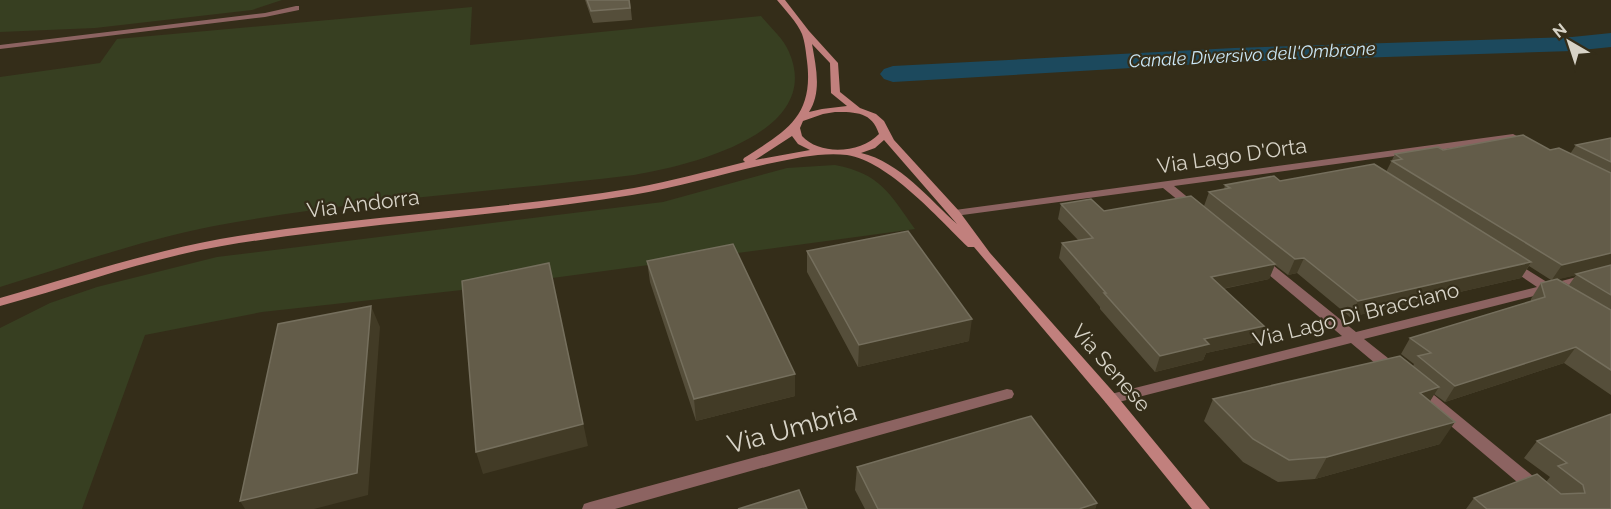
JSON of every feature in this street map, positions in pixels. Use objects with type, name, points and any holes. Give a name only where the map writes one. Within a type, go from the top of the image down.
[{"type":"main road","name":"Via Senese","points":[[781,0],[806,33],[834,63],[837,73],[836,93],[858,111],[878,120],[890,141],[956,213],[986,256],[1111,399],[1202,509]]},
{"type":"main road","name":"Via Senese","points":[[806,33],[813,71],[813,86],[809,105],[795,131],[805,143],[830,151],[867,157],[894,171],[940,217],[986,256]]},
{"type":"main road","points":[[798,122],[809,114],[831,109],[858,111]]},
{"type":"main road","name":"Via Andorra","points":[[736,166],[769,148],[787,135],[798,122]]},
{"type":"main road","name":"Via Senese","points":[[845,152],[871,146],[880,140],[884,130]]},
{"type":"main road","name":"Via Andorra","points":[[0,302],[129,264],[221,242],[635,191],[736,166],[830,151]]},
{"type":"street","points":[[0,47],[265,15],[296,9]]},
{"type":"street","name":"Via Lago D'Orta","points":[[956,213],[1513,137],[1533,147]]},
{"type":"street","points":[[1348,159],[1368,172]]},
{"type":"street","points":[[1166,185],[1201,214]]},
{"type":"street","points":[[1246,250],[1561,509]]},
{"type":"street","points":[[1498,256],[1567,299]]},
{"type":"street","name":"Via Lago Di Bracciano","points":[[1111,399],[1611,272]]},
{"type":"street","name":"Via Umbria","points":[[590,509],[1007,394]]},
{"type":"green space","points":[[0,0],[282,0],[252,10],[95,28],[0,32]]},
{"type":"green space","points":[[472,7],[470,45],[761,16],[787,47],[795,80],[787,105],[770,125],[745,141],[686,164],[634,175],[318,209],[214,226],[133,246],[0,287],[0,77],[100,63],[117,39]]},
{"type":"green space","points":[[835,165],[851,169],[874,180],[890,195],[915,229],[471,289],[262,312],[145,335],[82,509],[0,509],[0,328],[50,303],[97,287],[217,257],[663,202],[787,168]]},
{"type":"building","points":[[587,0],[629,0],[630,8],[591,11]]},
{"type":"building","points":[[1523,135],[1550,150],[1559,148],[1611,173],[1611,253],[1562,265],[1392,161],[1402,159],[1395,154],[1438,147],[1443,150]]},
{"type":"building","points":[[1611,138],[1611,162],[1576,145]]},
{"type":"building","points":[[1374,164],[1531,262],[1358,301],[1304,258],[1295,259],[1209,192],[1230,188],[1225,185],[1274,176],[1280,181]]},
{"type":"building","points":[[1191,196],[1275,264],[1211,277],[1264,326],[1204,339],[1209,344],[1160,356],[1062,243],[1093,238],[1061,204],[1091,199],[1104,211]]},
{"type":"building","points":[[908,231],[972,319],[859,345],[807,251]]},
{"type":"building","points":[[733,244],[795,374],[694,399],[647,261]]},
{"type":"building","points":[[549,263],[583,424],[476,452],[462,281]]},
{"type":"building","points":[[1611,265],[1611,295],[1576,274]]},
{"type":"building","points":[[1557,279],[1611,310],[1611,370],[1576,347],[1455,386],[1418,356],[1431,353],[1410,338],[1545,297],[1541,283]]},
{"type":"building","points":[[371,306],[357,473],[240,501],[278,324]]},
{"type":"building","points":[[1400,356],[1439,387],[1420,393],[1455,422],[1327,457],[1289,460],[1253,439],[1213,399]]},
{"type":"building","points":[[1611,414],[1611,509],[1487,509],[1474,498],[1537,474],[1561,494],[1585,493],[1583,485],[1558,466],[1567,463],[1537,441]]},
{"type":"building","points":[[1031,416],[1097,503],[1079,509],[878,509],[857,467]]},
{"type":"building","points":[[799,490],[807,509],[738,509]]},
{"type":"waterway","name":"Canale Diversivo dell'Ombrone","points":[[893,74],[1234,55],[1572,44],[1611,40]]}]
